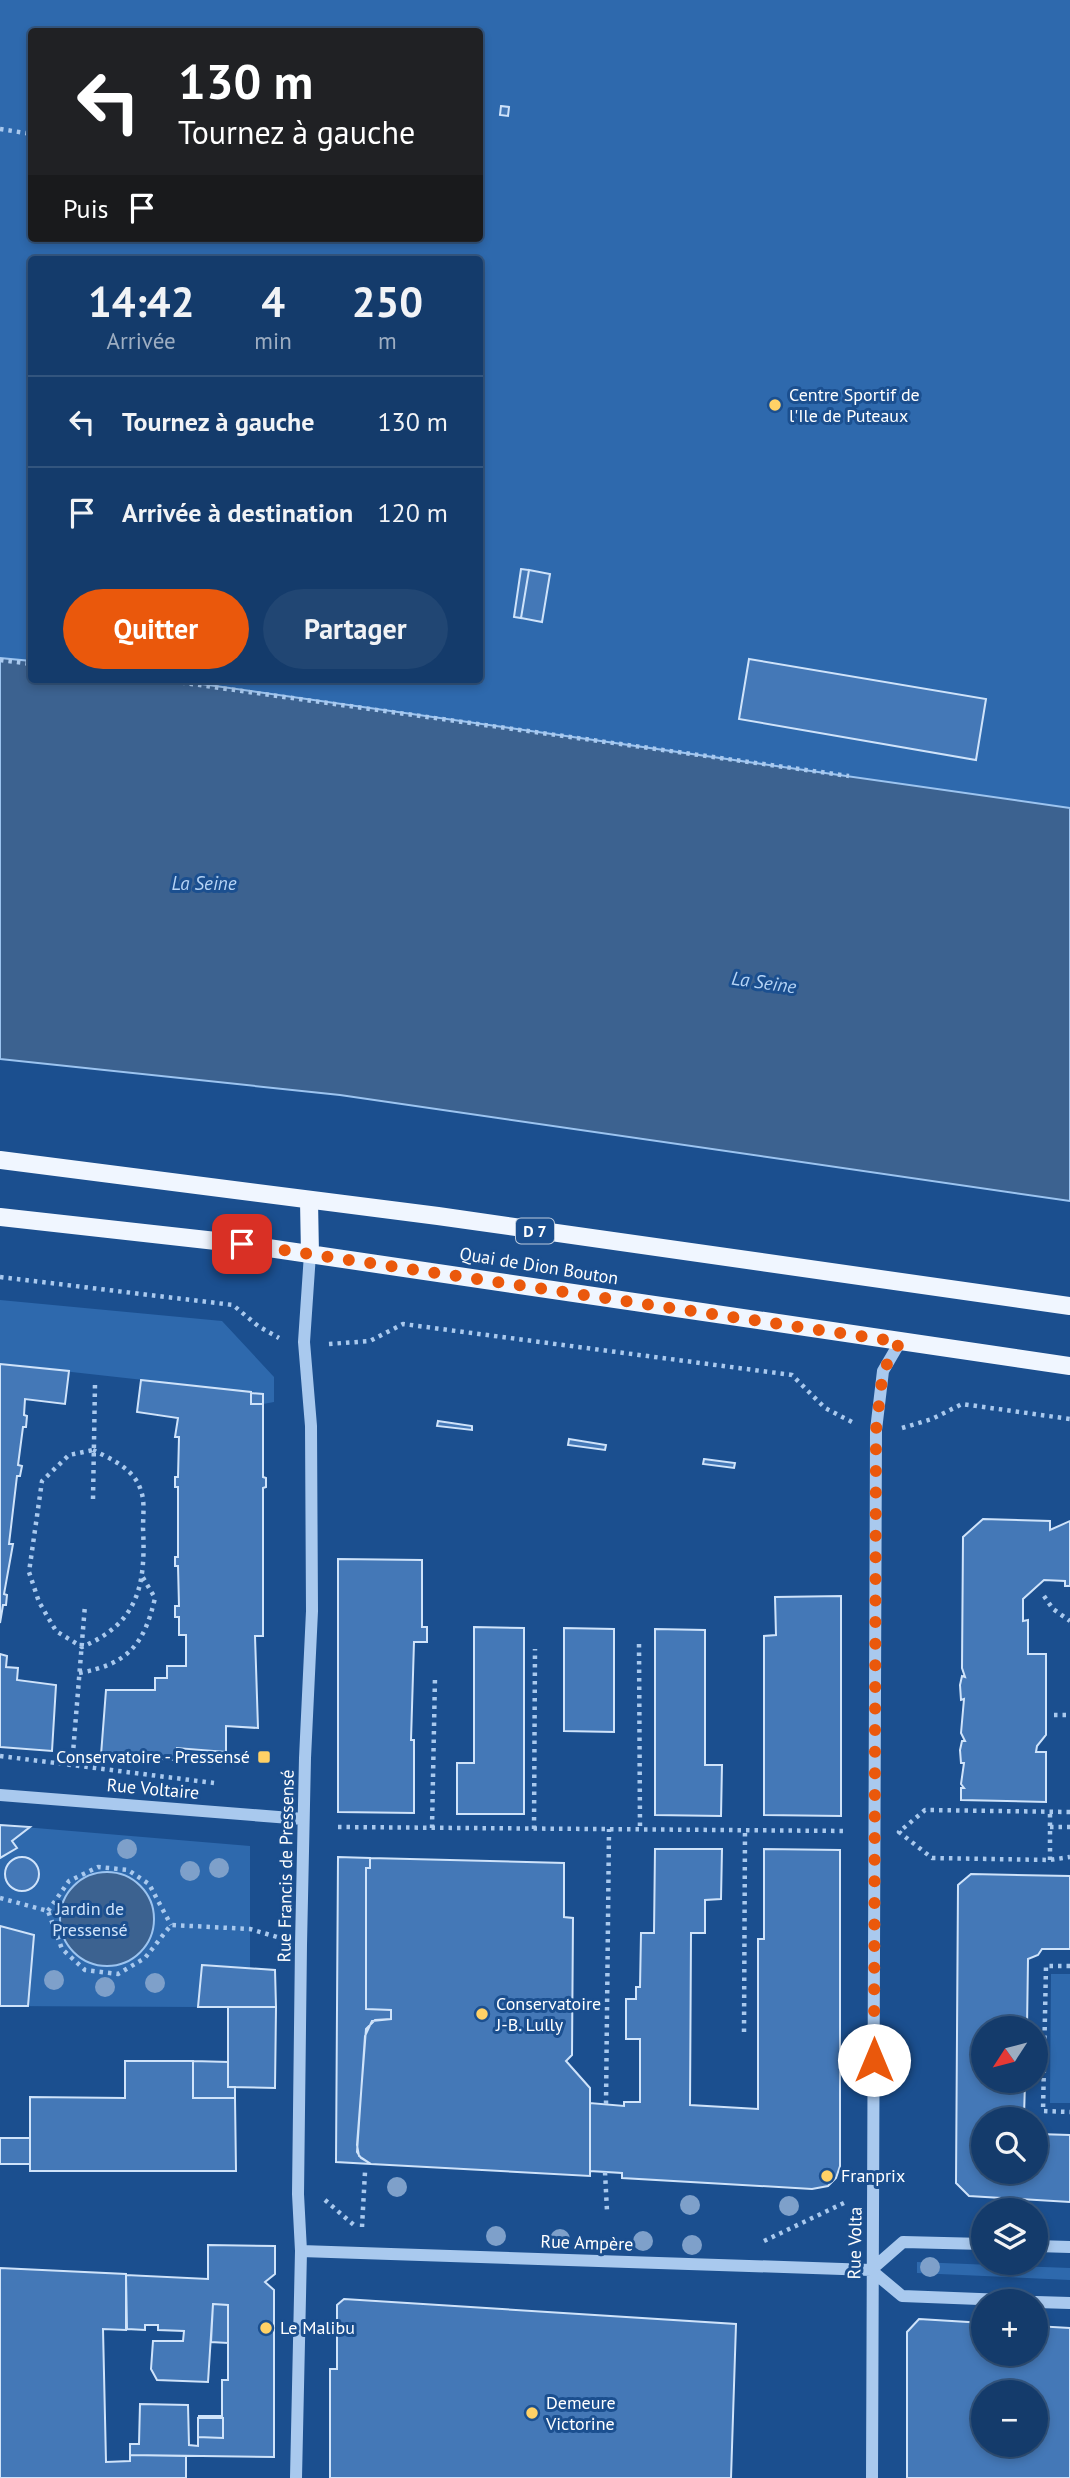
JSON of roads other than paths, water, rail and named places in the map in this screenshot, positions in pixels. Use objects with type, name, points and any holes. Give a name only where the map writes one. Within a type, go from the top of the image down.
[{"type":"main road","name":"Quai de Dion Bouton","points":[[0,1160],[1070,1306]]},
{"type":"main road","points":[[309,1201],[310,1254]]},
{"type":"main road","name":"Quai de Dion Bouton","points":[[0,1217],[310,1254],[1070,1366]]},
{"type":"street","name":"Rue Francis de Pressensé","points":[[296,2478],[301,2251],[298,2194],[303,1819],[313,1611],[311,1426],[304,1342],[310,1254]]},
{"type":"street","name":"Rue Volta","points":[[872,2478],[876,1430],[883,1371],[900,1342]]},
{"type":"street","name":"Rue Voltaire","points":[[0,1795],[303,1819]]},
{"type":"street","points":[[971,2244],[903,2242],[871,2270],[902,2296],[971,2299]]},
{"type":"street","points":[[1048,2246],[1070,2246]]},
{"type":"street","name":"Rue Ampère","points":[[301,2251],[871,2270]]},
{"type":"street","points":[[1048,2302],[1070,2303]]},
{"type":"water","name":"La Seine","points":[[0,658],[28,661],[28,683],[194,683],[1070,808],[1070,1201],[340,1095],[0,1059]]},
{"type":"water","points":[[107,1872],[125,1876],[140,1886],[150,1901],[154,1919],[150,1937],[140,1952],[125,1962],[107,1966],[89,1962],[74,1952],[64,1937],[60,1919],[64,1901],[74,1886],[89,1876]]},
{"type":"place","name":"Centre Sportif de l'Ile de Puteaux","points":[[775,405]]},
{"type":"place","name":"Conservatoire - Pressensé","points":[[264,1757]]},
{"type":"place","name":"Conservatoire J-B. Lully","points":[[482,2014]]},
{"type":"place","name":"Franprix","points":[[827,2176]]},
{"type":"place","name":"Le Malibu","points":[[266,2328]]},
{"type":"place","name":"Demeure Victorine","points":[[532,2413]]},
{"type":"park label","name":"Jardin de Pressensé","points":[[90,1919]]}]
